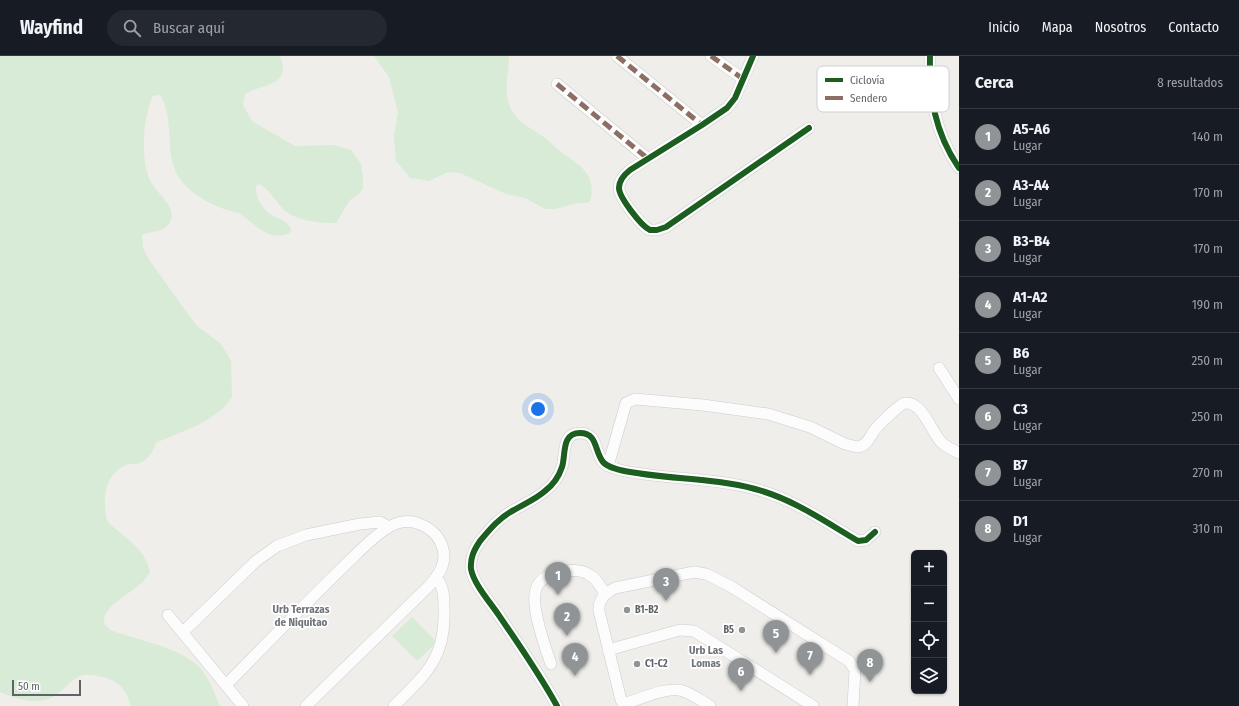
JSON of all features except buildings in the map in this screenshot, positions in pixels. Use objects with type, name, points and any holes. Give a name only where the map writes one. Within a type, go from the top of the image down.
[{"type":"street","points":[[617,56],[702,126]]},
{"type":"street","points":[[711,56],[743,79]]},
{"type":"street","points":[[753,56],[732,102],[722,112],[702,126],[647,158],[625,174],[621,179],[619,189],[622,196],[642,226],[650,230],[657,230],[670,224],[809,128]]},
{"type":"street","points":[[930,56],[930,66]]},
{"type":"street","points":[[557,84],[647,158]]},
{"type":"street","points":[[934,112],[945,142],[959,168]]},
{"type":"street","points":[[939,368],[959,398]]},
{"type":"street","points":[[608,466],[626,403],[635,399],[703,405],[768,414],[810,427],[845,444],[857,447],[866,443],[874,430],[896,407],[908,403],[921,410],[941,442],[959,453]]},
{"type":"street","points":[[557,706],[533,665],[474,578],[471,568],[472,556],[476,547],[493,525],[506,514],[541,495],[550,487],[561,469],[565,446],[570,436],[579,433],[590,436],[596,443],[602,462],[608,466],[648,476],[699,480],[754,488],[800,506],[858,541],[866,540],[875,532]]},
{"type":"street","points":[[226,685],[321,588],[359,552],[389,527],[401,522],[412,521],[422,524],[439,539],[444,556],[442,568],[436,577],[306,706]]},
{"type":"street","points":[[183,632],[256,561],[277,546],[306,535],[360,524],[380,522],[389,527]]},
{"type":"street","points":[[551,664],[540,630],[535,598],[536,588],[540,581],[546,577],[566,571],[583,572],[598,582],[605,595]]},
{"type":"street","points":[[710,706],[687,692],[676,689],[665,691],[623,705],[608,650],[599,606],[599,602],[605,595],[622,586],[688,573],[700,572],[711,576],[790,623],[851,663],[854,667],[855,675],[853,706]]},
{"type":"street","points":[[394,706],[427,671],[442,642],[445,627],[443,593],[436,577]]},
{"type":"street","points":[[168,615],[243,706]]},
{"type":"street","points":[[608,650],[680,630],[694,631],[813,706]]},
{"type":"green space","points":[[0,56],[280,56],[283,66],[282,73],[279,78],[268,85],[245,94],[243,105],[252,121],[295,146],[334,145],[351,150],[361,164],[363,188],[359,194],[350,200],[336,223],[315,222],[294,216],[283,209],[263,186],[259,184],[256,186],[258,199],[263,207],[269,213],[285,222],[291,229],[291,232],[284,235],[271,235],[260,229],[241,214],[212,204],[187,187],[179,177],[174,166],[171,154],[168,118],[160,95],[153,96],[147,115],[144,149],[147,171],[150,180],[170,207],[172,213],[171,219],[166,227],[142,235],[143,248],[150,261],[197,326],[220,343],[228,355],[231,361],[232,397],[225,406],[208,419],[198,425],[156,443],[146,459],[140,463],[128,464],[124,466],[117,470],[112,476],[108,483],[105,498],[107,521],[133,543],[143,556],[150,572],[142,583],[111,607],[106,613],[104,619],[106,625],[113,631],[159,645],[192,661],[200,668],[212,686],[220,706],[131,706],[120,685],[105,677],[89,675],[80,676],[55,696],[45,700],[34,701],[22,699],[0,692]]},
{"type":"green space","points":[[374,56],[509,56],[507,94],[510,107],[520,121],[544,137],[586,172],[592,192],[590,201],[587,203],[577,203],[555,209],[545,209],[525,198],[506,194],[460,173],[448,172],[429,181],[410,178],[396,161],[394,135],[398,113],[389,77]]},
{"type":"green space","points":[[412,617],[437,642],[417,661],[392,636]]},
{"type":"marked path","points":[[617,56],[702,125]]},
{"type":"marked path","points":[[711,56],[743,79]]},
{"type":"marked path","points":[[557,84],[647,158]]},
{"type":"cycle path","points":[[753,56],[735,98],[727,108],[626,173],[620,182],[619,188],[631,211],[641,223],[650,230],[657,230],[666,227],[809,128]]},
{"type":"cycle path","points":[[930,56],[930,66]]},
{"type":"cycle path","points":[[935,112],[944,142],[959,168]]},
{"type":"cycle path","points":[[557,706],[530,661],[479,588],[471,569],[471,561],[478,544],[504,516],[538,496],[548,489],[553,483],[562,467],[567,441],[574,434],[580,433],[590,436],[595,443],[600,458],[606,465],[613,468],[654,476],[722,482],[755,489],[769,493],[795,505],[858,541],[866,540],[875,532]]},
{"type":"place","name":"A5-A6","points":[[558,595]]},
{"type":"place","name":"B3-B4","points":[[666,601]]},
{"type":"place","name":"B1-B2","points":[[627,610]]},
{"type":"place","name":"B5","points":[[742,630]]},
{"type":"place","name":"A3-A4","points":[[567,636]]},
{"type":"place","name":"B6","points":[[776,653]]},
{"type":"place","name":"C1-C2","points":[[637,664]]},
{"type":"place","name":"B7","points":[[810,675]]},
{"type":"place","name":"A1-A2","points":[[575,676]]},
{"type":"place","name":"D1","points":[[870,682]]},
{"type":"place","name":"C3","points":[[741,691]]},
{"type":"district","name":"Urb Terrazas de Niquitao","points":[[301,615]]},
{"type":"district","name":"Urb Las Lomas","points":[[706,656]]}]
